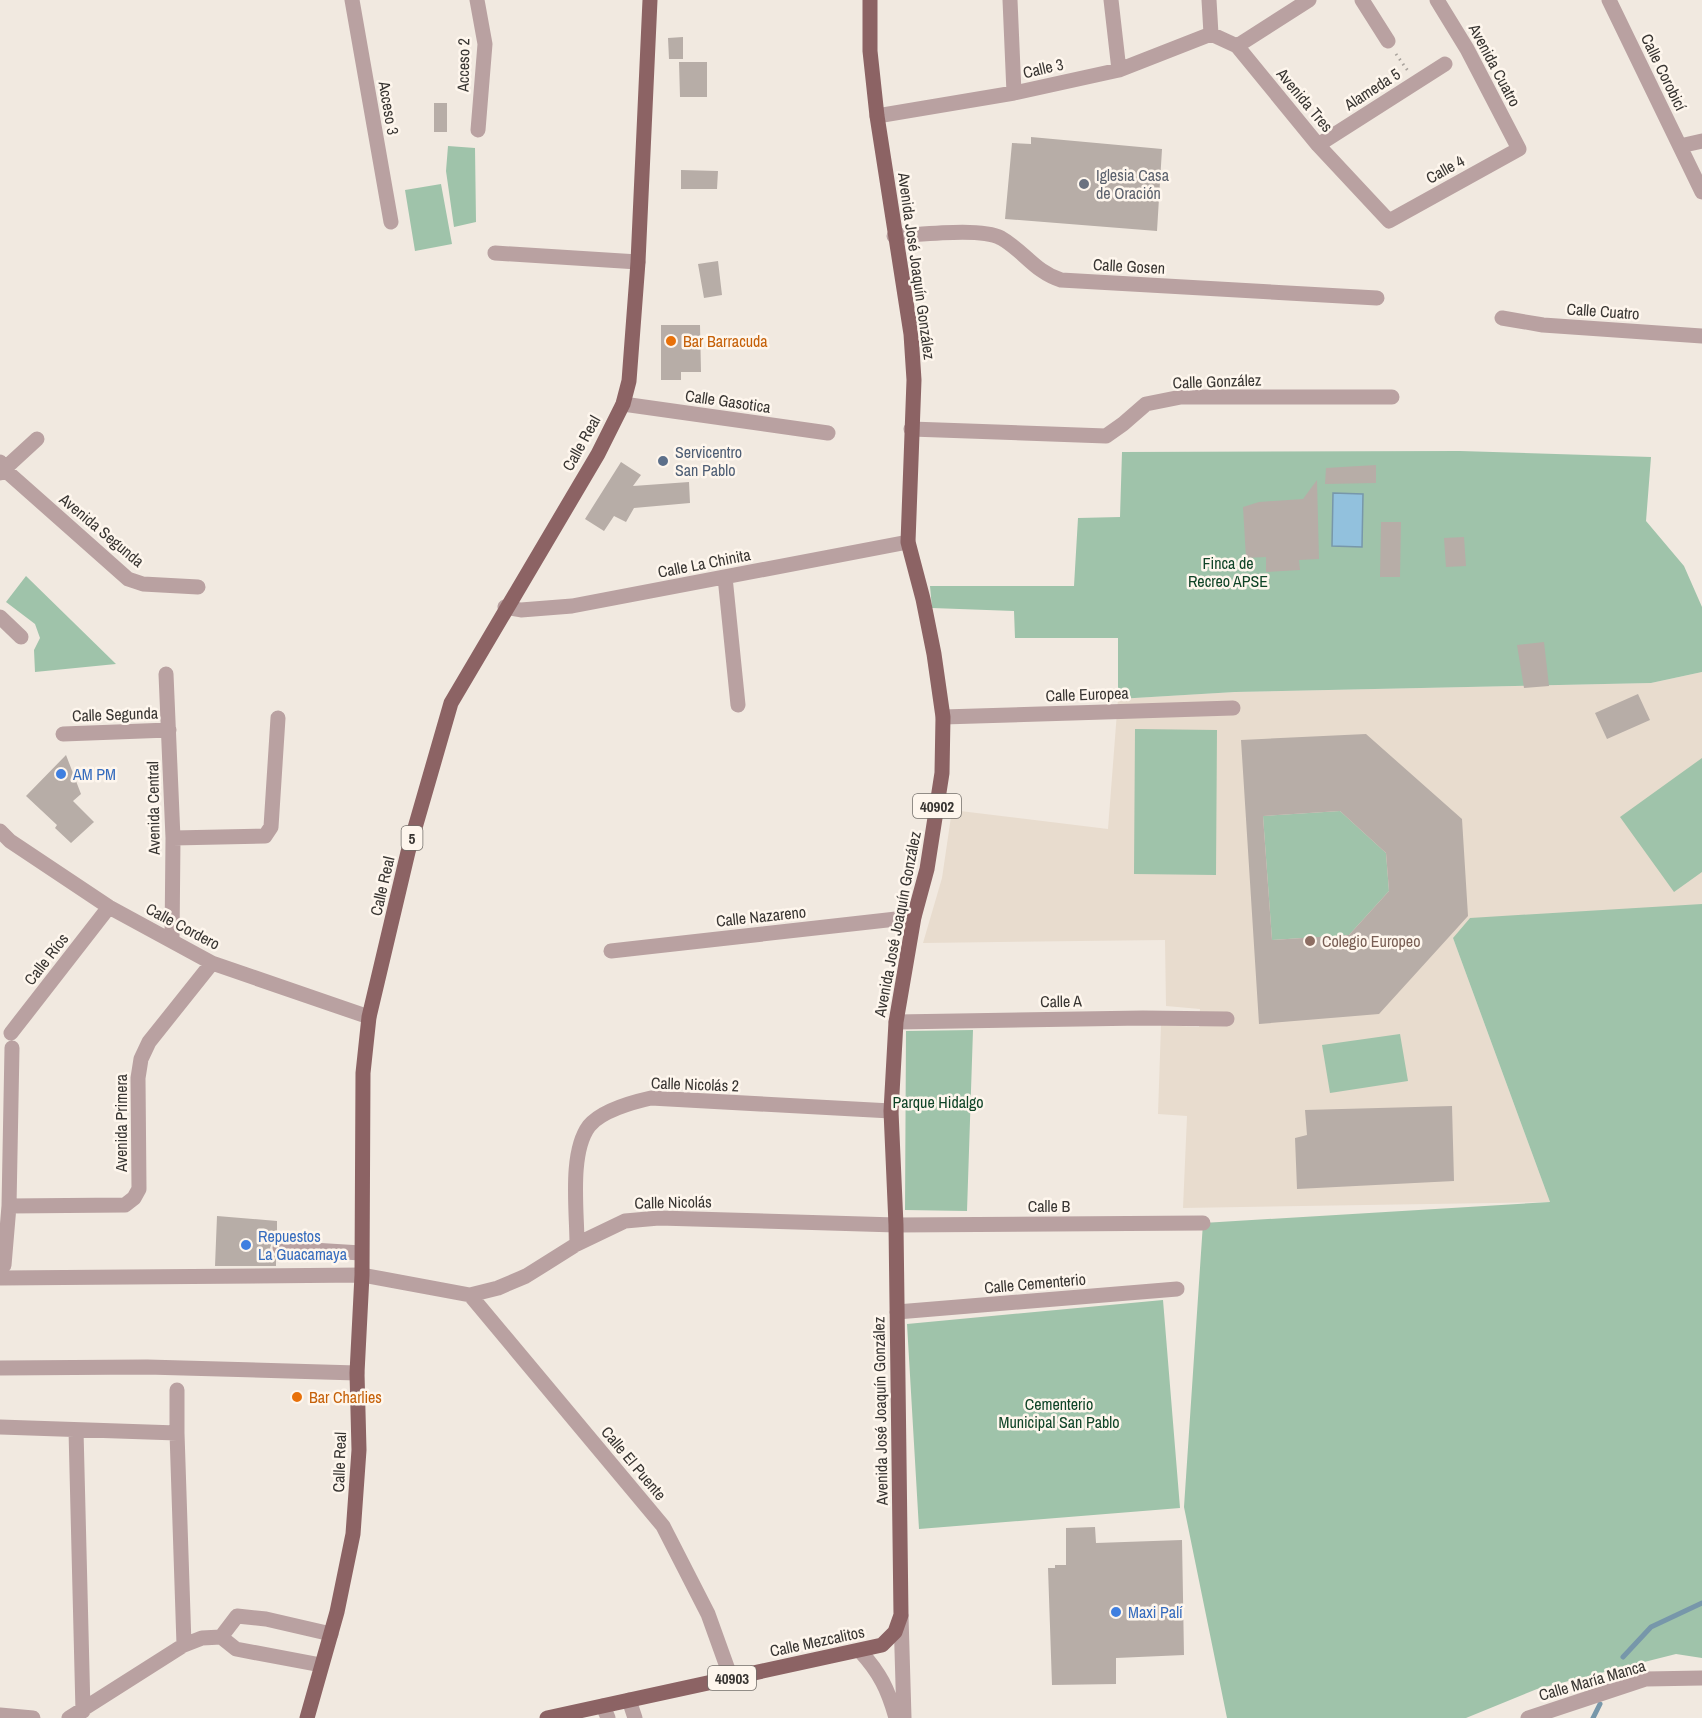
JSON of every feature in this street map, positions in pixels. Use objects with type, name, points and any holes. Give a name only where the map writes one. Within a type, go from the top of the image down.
[{"type":"main road","name":"Calle Real","points":[[307,1718],[337,1612],[353,1534],[359,1450],[357,1373],[362,1275],[363,1073],[369,1017],[408,852],[451,703],[598,454],[622,404],[629,381],[638,262],[650,0]]},
{"type":"main road","name":"Avenida José Joaquín González","points":[[870,0],[870,51],[877,116],[894,237],[911,334],[914,380],[908,542],[928,621],[943,717],[940,783],[927,869],[914,917],[896,1022],[891,1111],[896,1225],[901,1615]]},
{"type":"main road","name":"Calle Mezcalitos","points":[[547,1718],[605,1712],[629,1700],[882,1645],[895,1632],[901,1615]]},
{"type":"street","name":"Acceso 3","points":[[352,0],[391,222]]},
{"type":"street","name":"Acceso 2","points":[[477,0],[484,44],[478,130]]},
{"type":"street","points":[[1010,0],[1014,93]]},
{"type":"street","points":[[1111,0],[1119,70]]},
{"type":"street","points":[[1209,0],[1211,34]]},
{"type":"street","points":[[1237,46],[1309,0]]},
{"type":"street","points":[[1362,0],[1388,41]]},
{"type":"street","name":"Avenida Cuatro","points":[[1437,0],[1467,49],[1519,149]]},
{"type":"street","name":"Calle Corobicí","points":[[1609,0],[1702,192]]},
{"type":"street","name":"Calle 3","points":[[877,116],[1014,93],[1119,70],[1211,34]]},
{"type":"street","name":"Avenida Tres","points":[[1211,34],[1237,46],[1318,145],[1389,221]]},
{"type":"street","name":"Alameda 5","points":[[1318,145],[1445,64]]},
{"type":"street","points":[[1680,146],[1702,141]]},
{"type":"street","name":"Calle 4","points":[[1389,221],[1519,149]]},
{"type":"street","name":"Calle Gosen","points":[[894,237],[981,232],[1000,237],[1023,254],[1046,276],[1061,280],[1377,298]]},
{"type":"street","points":[[495,253],[638,262]]},
{"type":"street","name":"Calle Cuatro","points":[[1503,318],[1543,325],[1702,336]]},
{"type":"street","name":"Calle González","points":[[911,429],[1106,436],[1146,404],[1181,398],[1392,397]]},
{"type":"street","name":"Calle Gasotica","points":[[622,404],[828,433]]},
{"type":"street","points":[[1,468],[37,439]]},
{"type":"street","name":"Avenida Segunda","points":[[1,468],[128,579],[143,584],[198,587]]},
{"type":"street","name":"Calle La Chinita","points":[[506,608],[521,610],[572,606],[908,542]]},
{"type":"street","points":[[725,578],[738,705]]},
{"type":"street","points":[[0,617],[21,637]]},
{"type":"street","name":"Avenida Central","points":[[166,674],[173,838],[172,941]]},
{"type":"street","name":"Calle Europea","points":[[943,717],[1233,708]]},
{"type":"street","points":[[173,838],[265,836],[272,827],[278,718]]},
{"type":"street","name":"Calle Segunda","points":[[63,734],[169,730]]},
{"type":"street","name":"Calle Cordero","points":[[3,837],[109,907],[212,963],[369,1017]]},
{"type":"street","name":"Calle Ríos","points":[[9,1206],[11,1040],[109,907]]},
{"type":"street","name":"Calle Nazareno","points":[[611,951],[914,917]]},
{"type":"street","name":"Avenida Primera","points":[[9,1206],[125,1205],[134,1198],[139,1189],[138,1077],[141,1059],[149,1042],[212,963]]},
{"type":"street","name":"Calle A","points":[[896,1022],[1227,1019]]},
{"type":"street","name":"Calle Nicolás 2","points":[[577,1244],[578,1155],[582,1138],[590,1124],[631,1102],[651,1098],[891,1111]]},
{"type":"street","points":[[2,1272],[9,1206]]},
{"type":"street","name":"Calle Nicolás","points":[[2,1272],[362,1275],[470,1296],[498,1288],[526,1276],[577,1244],[625,1221],[659,1218],[896,1225]]},
{"type":"street","name":"Calle B","points":[[896,1225],[1203,1223]]},
{"type":"street","points":[[280,1248],[361,1253]]},
{"type":"street","name":"Calle Cementerio","points":[[897,1312],[1177,1289]]},
{"type":"street","name":"Calle El Puente","points":[[470,1296],[663,1526],[708,1614],[731,1678]]},
{"type":"street","points":[[0,1368],[147,1367],[357,1373]]},
{"type":"street","points":[[177,1390],[184,1645]]},
{"type":"street","points":[[0,1427],[177,1434]]},
{"type":"street","points":[[76,1430],[76,1714]]},
{"type":"street","name":"Avenida José Joaquín González","points":[[901,1615],[904,1711]]},
{"type":"street","points":[[222,1637],[237,1616],[266,1619],[331,1634]]},
{"type":"street","points":[[76,1714],[184,1645],[202,1638],[222,1637],[236,1649],[321,1665]]},
{"type":"street","points":[[860,1651],[877,1670],[890,1696],[896,1718]]},
{"type":"street","name":"Calle María Manca","points":[[1528,1718],[1646,1680],[1702,1678]]},
{"type":"street","points":[[629,1700],[635,1718]]},
{"type":"street","points":[[904,1711],[913,1718]]},
{"type":"street","points":[[0,1715],[33,1718]]},
{"type":"path","points":[[1388,41],[1415,82]]},
{"type":"shaded area","name":"Colegio Europeo","points":[[1702,672],[1702,907],[1453,938],[1550,1202],[1183,1208],[1187,1116],[1158,1114],[1161,1025],[1199,1027],[1200,1009],[1166,1006],[1165,940],[923,943],[942,878],[952,810],[1108,829],[1118,699],[1235,692],[1651,683]]},
{"type":"green space","points":[[448,146],[475,148],[476,222],[454,227],[446,171]]},
{"type":"green space","points":[[441,184],[452,244],[415,251],[405,190]]},
{"type":"green space","name":"Finca de Recreo APSE","points":[[1460,451],[1651,457],[1646,521],[1684,566],[1702,607],[1702,672],[1651,683],[1235,692],[1118,699],[1118,638],[1015,638],[1014,611],[932,608],[930,586],[1074,586],[1078,518],[1120,517],[1122,452]]},
{"type":"green space","points":[[26,576],[116,664],[35,672],[34,650],[40,638],[35,624],[6,602]]},
{"type":"green space","points":[[1135,729],[1217,730],[1216,875],[1134,874]]},
{"type":"green space","points":[[1702,758],[1702,872],[1674,892],[1620,817]]},
{"type":"green space","points":[[1340,811],[1386,853],[1389,891],[1349,935],[1272,940],[1263,816]]},
{"type":"green space","points":[[1702,904],[1702,1658],[1676,1654],[1537,1689],[1466,1718],[1227,1718],[1184,1507],[1203,1223],[1550,1202],[1453,938],[1470,918]]},
{"type":"green space","name":"Parque Hidalgo","points":[[973,1030],[967,1211],[905,1210],[906,1031]]},
{"type":"green space","points":[[1400,1034],[1408,1081],[1330,1093],[1322,1045]]},
{"type":"green space","name":"Cementerio Municipal San Pablo","points":[[1163,1300],[1180,1508],[919,1529],[907,1324]]},
{"type":"water","points":[[1333,493],[1363,494],[1362,547],[1332,546]]},
{"type":"building","points":[[683,37],[683,59],[669,59],[668,38]]},
{"type":"building","points":[[679,62],[707,62],[707,97],[680,97]]},
{"type":"building","points":[[434,103],[447,103],[447,132],[434,132]]},
{"type":"building","name":"Iglesia Casa de Oración","points":[[1031,137],[1162,149],[1157,231],[1005,219],[1012,143],[1031,144]]},
{"type":"building","points":[[681,170],[718,171],[717,189],[681,189]]},
{"type":"building","points":[[718,261],[722,295],[704,298],[698,264]]},
{"type":"building","points":[[661,325],[700,325],[701,372],[681,372],[681,380],[661,380]]},
{"type":"building","points":[[621,462],[641,475],[633,486],[689,482],[690,503],[634,508],[626,522],[614,516],[604,531],[585,519]]},
{"type":"building","points":[[1376,465],[1376,483],[1325,484],[1326,468]]},
{"type":"building","points":[[1317,480],[1319,559],[1299,560],[1300,570],[1266,572],[1266,557],[1246,558],[1243,507],[1259,502],[1303,499]]},
{"type":"building","points":[[1381,522],[1401,522],[1400,577],[1380,577]]},
{"type":"building","points":[[1464,537],[1466,566],[1446,567],[1444,538]]},
{"type":"building","points":[[1544,642],[1549,686],[1524,688],[1517,645]]},
{"type":"building","points":[[1638,694],[1650,720],[1607,739],[1595,713]]},
{"type":"building","points":[[1366,734],[1462,819],[1468,916],[1379,1014],[1259,1024],[1241,740]],"holes":[[[1340,811],[1386,853],[1389,891],[1349,935],[1272,940],[1263,816]]]},
{"type":"building","name":"AM PM","points":[[66,755],[81,794],[73,801],[94,822],[71,843],[55,828],[57,825],[26,796]]},
{"type":"building","points":[[1452,1106],[1454,1181],[1297,1189],[1295,1138],[1307,1135],[1305,1110]]},
{"type":"building","name":"Repuestos La Guacamaya","points":[[217,1216],[277,1221],[277,1239],[272,1242],[270,1248],[276,1257],[276,1266],[215,1266]]},
{"type":"building","name":"Maxi Palí","points":[[1095,1527],[1096,1543],[1182,1540],[1184,1655],[1116,1658],[1116,1684],[1052,1685],[1048,1568],[1055,1568],[1055,1565],[1066,1565],[1066,1528]]},
{"type":"waterway","points":[[1623,1657],[1651,1627],[1702,1603]]},
{"type":"waterway","points":[[1593,1718],[1600,1704]]},
{"type":"place","name":"Iglesia Casa de Oración","points":[[1084,184]]},
{"type":"place","name":"Bar Barracuda","points":[[671,341]]},
{"type":"place","name":"Servicentro San Pablo","points":[[663,461]]},
{"type":"place","name":"AM PM","points":[[61,774]]},
{"type":"place","name":"Colegio Europeo","points":[[1310,941]]},
{"type":"place","name":"Repuestos La Guacamaya","points":[[246,1245]]},
{"type":"place","name":"Bar Charlies","points":[[297,1397]]},
{"type":"place","name":"Maxi Palí","points":[[1116,1612]]}]
